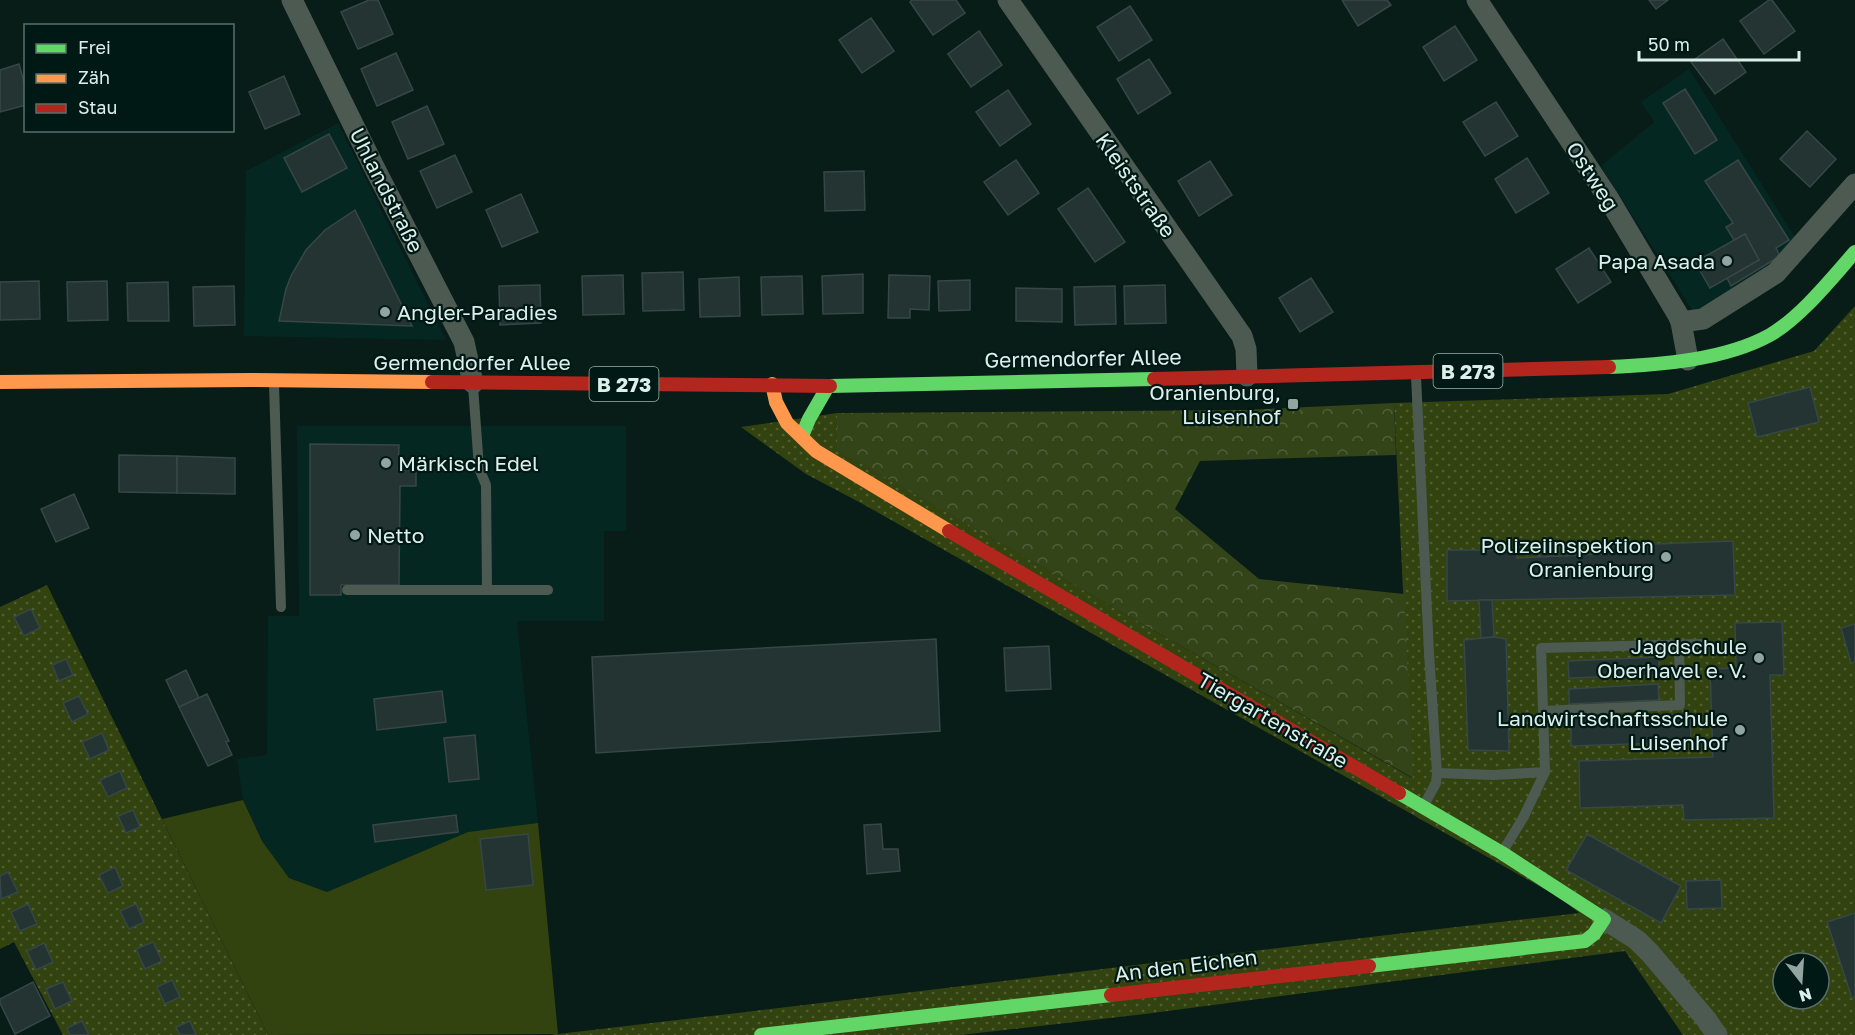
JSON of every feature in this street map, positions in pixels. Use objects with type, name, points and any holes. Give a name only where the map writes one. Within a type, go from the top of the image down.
[{"type":"street","name":"Uhlandstraße","points":[[292,0],[464,342],[473,383]]},
{"type":"street","name":"Kleiststraße","points":[[1008,0],[1242,336],[1246,349],[1247,376]]},
{"type":"street","name":"Ostweg","points":[[1477,0],[1607,196],[1681,322],[1688,360]]},
{"type":"street","points":[[1681,322],[1703,319],[1776,273],[1855,184]]},
{"type":"street","name":"Germendorfer Allee","points":[[0,382],[274,381],[828,386],[1416,373],[1655,365],[1741,348],[1771,333],[1807,305],[1855,252]]},
{"type":"street","name":"Tiergartenstraße","points":[[772,384],[776,402],[787,423],[816,451],[988,554],[1502,853],[1637,940],[1706,1019],[1717,1035]]},
{"type":"street","points":[[802,436],[828,386]]},
{"type":"street","name":"An den Eichen","points":[[761,1035],[1585,941],[1594,934],[1604,919]]},
{"type":"lane","points":[[1416,373],[1437,773],[1436,783],[1422,807]]},
{"type":"lane","points":[[274,381],[280,607]]},
{"type":"lane","points":[[473,383],[479,468],[486,485],[487,589]]},
{"type":"lane","points":[[347,590],[548,590]]},
{"type":"lane","points":[[1543,711],[1680,705],[1679,644]]},
{"type":"lane","points":[[1502,853],[1518,828],[1545,772],[1541,648],[1702,644]]},
{"type":"lane","points":[[1437,773],[1545,772]]},
{"type":"shaded area","points":[[1689,69],[1797,240],[1781,258],[1694,313],[1601,166],[1654,122],[1641,102]]},
{"type":"shaded area","points":[[338,123],[446,340],[244,336],[246,171]]},
{"type":"shaded area","points":[[297,426],[626,426],[626,531],[604,531],[604,621],[517,621],[538,823],[468,832],[327,892],[289,878],[262,841],[243,800],[237,759],[267,755],[268,616],[299,616]]},
{"type":"green space","points":[[1855,306],[1855,1035],[1683,1035],[1625,951],[1145,1014],[960,1035],[550,1035],[1579,913],[1562,899],[806,474],[741,427],[837,413],[838,450],[1412,778],[1394,403],[1668,394],[1814,351]]},
{"type":"green space","points":[[1394,403],[1396,455],[1200,461],[1175,509],[1259,579],[1404,594],[1413,778],[837,450],[837,413],[1244,410]]},
{"type":"green space","points":[[47,585],[268,1035],[63,1035],[14,942],[0,949],[0,607]]},
{"type":"green space","points":[[243,800],[262,841],[289,878],[327,892],[468,832],[538,823],[558,1034],[268,1035],[162,819]]},
{"type":"building","points":[[369,0],[378,0],[393,34],[358,49],[341,12]]},
{"type":"building","points":[[912,0],[956,0],[965,13],[933,35],[910,2]]},
{"type":"building","points":[[1342,0],[1387,0],[1391,5],[1358,26]]},
{"type":"building","points":[[1649,0],[1668,0],[1656,9]]},
{"type":"building","points":[[1772,0],[1795,31],[1764,54],[1740,21]]},
{"type":"building","points":[[1130,6],[1152,40],[1119,61],[1097,27]]},
{"type":"building","points":[[871,18],[894,51],[862,73],[839,40]]},
{"type":"building","points":[[1455,26],[1477,60],[1444,81],[1423,47]]},
{"type":"building","points":[[979,31],[1002,65],[971,87],[948,54]]},
{"type":"building","points":[[1723,39],[1746,72],[1715,94],[1691,62]]},
{"type":"building","points":[[396,53],[413,90],[377,106],[361,69]]},
{"type":"building","points":[[1149,59],[1171,93],[1138,114],[1117,79]]},
{"type":"building","points":[[19,64],[24,82],[24,106],[0,112],[0,70]]},
{"type":"building","points":[[284,76],[300,114],[265,129],[249,92]]},
{"type":"building","points":[[1685,89],[1717,140],[1695,154],[1663,103]]},
{"type":"building","points":[[1008,90],[1031,124],[1000,146],[976,112]]},
{"type":"building","points":[[1496,102],[1518,136],[1485,156],[1463,122]]},
{"type":"building","points":[[427,106],[444,144],[408,159],[392,122]]},
{"type":"building","points":[[1807,131],[1836,159],[1810,187],[1780,159]]},
{"type":"building","points":[[329,134],[347,168],[302,192],[284,158]]},
{"type":"building","points":[[455,155],[472,192],[437,208],[420,171]]},
{"type":"building","points":[[1527,158],[1549,193],[1516,213],[1495,179]]},
{"type":"building","points":[[1016,160],[1039,193],[1008,215],[984,182]]},
{"type":"building","points":[[1738,160],[1789,240],[1776,248],[1780,256],[1731,286],[1727,278],[1759,260],[1745,234],[1734,240],[1726,227],[1733,223],[1705,181]]},
{"type":"building","points":[[1210,161],[1232,195],[1199,216],[1178,181]]},
{"type":"building","points":[[864,171],[865,210],[825,211],[824,172]]},
{"type":"building","points":[[1088,188],[1125,242],[1095,262],[1058,209]]},
{"type":"building","points":[[521,194],[538,232],[502,247],[486,210]]},
{"type":"building","points":[[355,210],[412,326],[279,321],[286,289],[306,250],[325,230]]},
{"type":"building","name":"Papa Asada","points":[[1745,234],[1759,260],[1710,288],[1695,262]]},
{"type":"building","points":[[1589,248],[1611,282],[1578,303],[1556,269]]},
{"type":"building","points":[[683,272],[684,310],[643,311],[642,273]]},
{"type":"building","points":[[863,274],[863,313],[823,314],[822,276]]},
{"type":"building","points":[[623,275],[624,314],[583,315],[582,276]]},
{"type":"building","points":[[889,275],[930,276],[929,310],[910,309],[910,318],[888,318]]},
{"type":"building","points":[[802,276],[803,314],[762,315],[761,277]]},
{"type":"building","points":[[739,277],[740,316],[700,317],[699,279]]},
{"type":"building","points":[[1311,278],[1333,312],[1300,332],[1279,298]]},
{"type":"building","points":[[970,280],[970,310],[939,311],[938,281]]},
{"type":"building","points":[[39,281],[40,319],[0,320],[0,282]]},
{"type":"building","points":[[107,281],[108,320],[68,321],[67,282]]},
{"type":"building","points":[[168,282],[169,321],[128,321],[127,283]]},
{"type":"building","points":[[540,285],[541,323],[500,325],[499,286]]},
{"type":"building","points":[[1165,285],[1166,323],[1125,324],[1124,286]]},
{"type":"building","points":[[234,286],[235,325],[194,326],[193,287]]},
{"type":"building","points":[[1115,286],[1116,324],[1075,325],[1074,287]]},
{"type":"building","points":[[1016,288],[1062,289],[1062,322],[1016,321]]},
{"type":"building","points":[[1810,387],[1819,422],[1757,437],[1748,403]]},
{"type":"building","name":"Netto","points":[[310,444],[399,445],[398,470],[416,470],[416,486],[400,486],[399,585],[341,585],[341,595],[310,595]]},
{"type":"building","points":[[119,455],[177,456],[177,493],[119,492]]},
{"type":"building","points":[[177,456],[235,458],[235,494],[177,493]]},
{"type":"building","points":[[74,494],[89,528],[56,542],[41,509]]},
{"type":"building","points":[[1733,541],[1735,595],[1447,601],[1447,550],[1517,550],[1517,558],[1602,554],[1602,546]]},
{"type":"building","points":[[1479,600],[1492,600],[1494,637],[1481,638]]},
{"type":"building","points":[[31,609],[40,628],[24,636],[14,617]]},
{"type":"building","points":[[1782,622],[1784,675],[1770,675],[1774,818],[1684,820],[1683,805],[1580,808],[1579,761],[1713,757],[1710,669],[1736,668],[1735,623]]},
{"type":"building","points":[[1855,624],[1855,662],[1851,663],[1841,628]]},
{"type":"building","points":[[1494,637],[1506,639],[1509,751],[1468,750],[1464,640]]},
{"type":"building","points":[[936,639],[940,731],[596,753],[592,657]]},
{"type":"building","points":[[1049,646],[1051,689],[1006,691],[1004,648]]},
{"type":"building","points":[[1659,657],[1659,675],[1569,678],[1568,661]]},
{"type":"building","points":[[66,659],[73,675],[59,681],[52,665]]},
{"type":"building","points":[[186,670],[199,698],[179,707],[166,680]]},
{"type":"building","points":[[1658,684],[1659,700],[1569,704],[1569,689]]},
{"type":"building","points":[[442,691],[446,722],[377,730],[374,699]]},
{"type":"building","points":[[207,694],[229,741],[226,742],[232,755],[208,766],[179,707]]},
{"type":"building","points":[[79,696],[88,714],[72,722],[63,703]]},
{"type":"building","points":[[1690,714],[1691,742],[1571,746],[1571,718]]},
{"type":"building","points":[[102,733],[109,750],[90,759],[82,742]]},
{"type":"building","points":[[475,735],[479,779],[449,782],[444,738]]},
{"type":"building","points":[[120,771],[127,788],[108,797],[100,780]]},
{"type":"building","points":[[133,810],[140,827],[126,833],[118,816]]},
{"type":"building","points":[[456,815],[458,832],[375,842],[373,825]]},
{"type":"building","points":[[881,824],[883,849],[898,849],[900,871],[867,874],[864,825]]},
{"type":"building","points":[[528,834],[533,885],[486,890],[480,839]]},
{"type":"building","points":[[1587,834],[1681,886],[1661,923],[1566,870]]},
{"type":"building","points":[[115,867],[123,886],[108,893],[99,875]]},
{"type":"building","points":[[8,872],[18,892],[1,899],[0,876]]},
{"type":"building","points":[[1721,880],[1722,908],[1687,909],[1686,881]]},
{"type":"building","points":[[28,904],[37,924],[20,931],[11,912]]},
{"type":"building","points":[[136,904],[144,922],[129,929],[120,911]]},
{"type":"building","points":[[1855,913],[1855,997],[1852,998],[1827,922]]},
{"type":"building","points":[[153,942],[162,961],[145,969],[136,949]]},
{"type":"building","points":[[44,943],[53,962],[36,970],[27,951]]},
{"type":"building","points":[[172,980],[180,997],[165,1004],[157,987]]},
{"type":"building","points":[[33,982],[50,1016],[15,1034],[0,999]]},
{"type":"building","points":[[63,982],[72,1001],[55,1009],[46,989]]},
{"type":"building","points":[[82,1021],[89,1035],[70,1035],[67,1028]]},
{"type":"building","points":[[190,1021],[196,1035],[180,1035],[176,1027]]},
{"type":"traffic: fast","points":[[1609,367],[1649,365],[1712,356],[1770,335],[1793,318],[1815,297],[1855,252]]},
{"type":"traffic: fast","points":[[830,386],[1154,379]]},
{"type":"traffic: fast","points":[[802,436],[828,386]]},
{"type":"traffic: fast","points":[[1369,966],[1585,941],[1594,934],[1604,919],[1502,853],[1399,793]]},
{"type":"traffic: fast","points":[[761,1035],[1111,995]]},
{"type":"traffic: slow","points":[[0,382],[251,380],[432,382]]},
{"type":"traffic: slow","points":[[772,384],[776,402],[787,423],[816,451],[949,531]]},
{"type":"traffic: jam","points":[[1154,379],[1609,367]]},
{"type":"traffic: jam","points":[[432,382],[830,386]]},
{"type":"traffic: jam","points":[[949,531],[1399,793]]},
{"type":"traffic: jam","points":[[1111,995],[1369,966]]},
{"type":"place","name":"Papa Asada","points":[[1727,261]]},
{"type":"place","name":"Angler-Paradies","points":[[385,312]]},
{"type":"place","name":"Oranienburg, Luisenhof","points":[[1293,404]]},
{"type":"place","name":"Märkisch Edel","points":[[386,463]]},
{"type":"place","name":"Netto","points":[[355,535]]},
{"type":"place","name":"Polizeiinspektion Oranienburg","points":[[1666,557]]},
{"type":"place","name":"Jagdschule Oberhavel e. V.","points":[[1759,658]]},
{"type":"place","name":"Landwirtschaftsschule Luisenhof","points":[[1740,730]]}]
